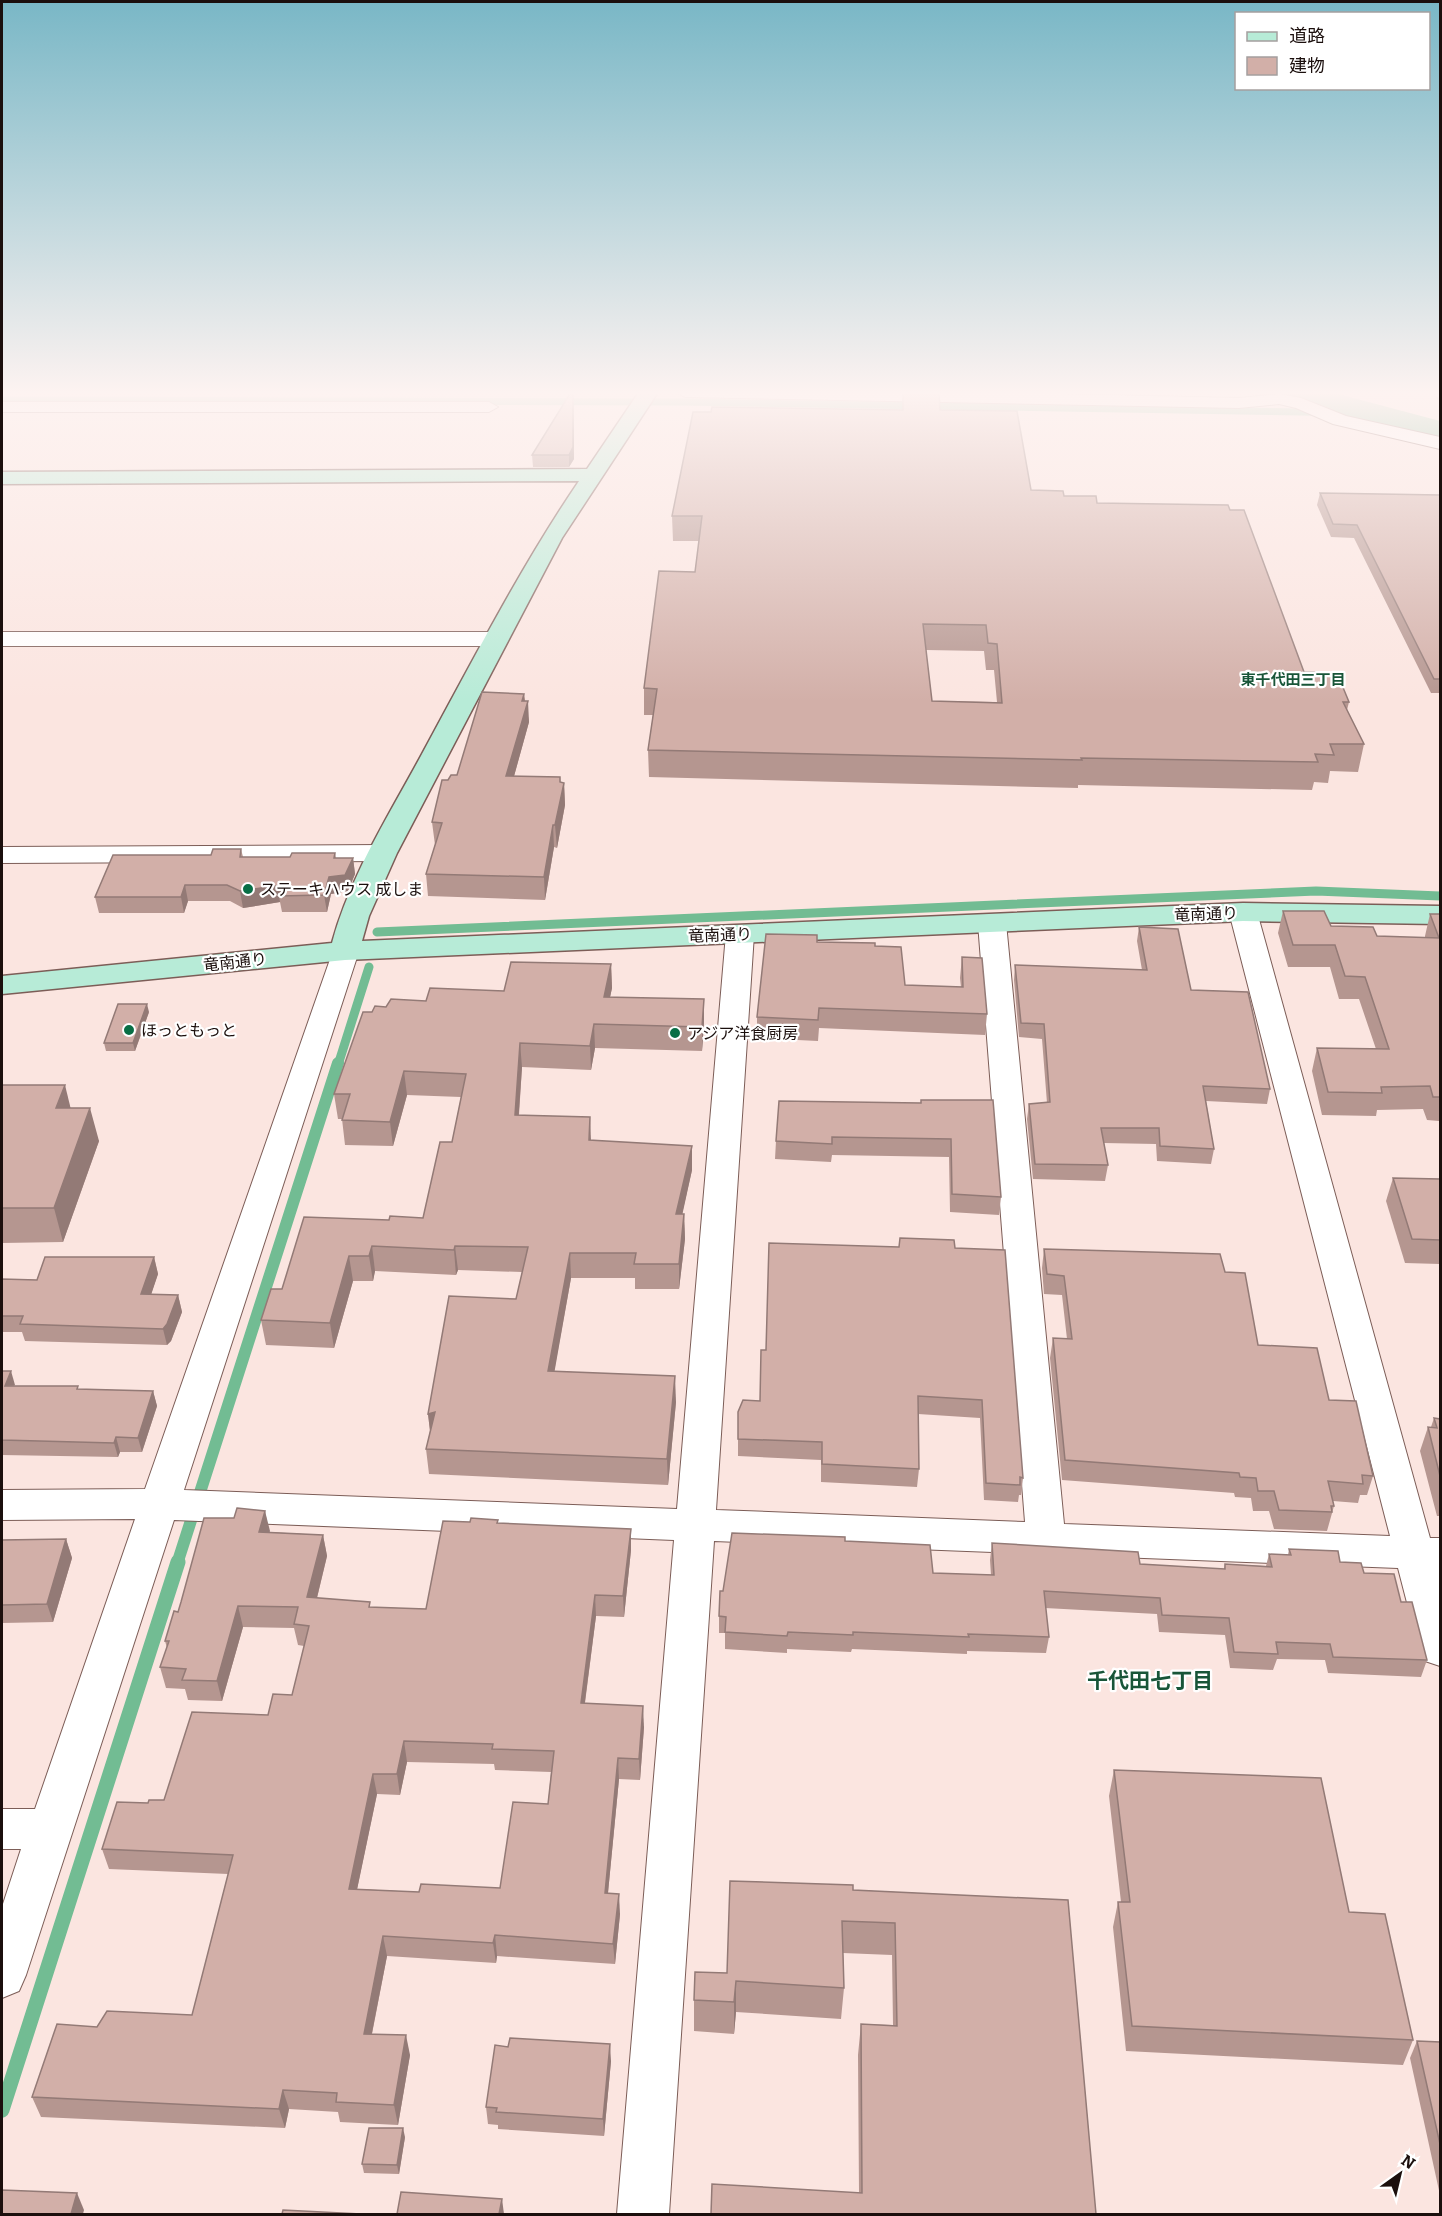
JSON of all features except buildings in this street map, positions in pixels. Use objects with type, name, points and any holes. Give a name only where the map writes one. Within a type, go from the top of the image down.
[{"type":"street","points":[[2,1975],[345,951],[354,916],[383,853],[496,639],[551,538],[580,495]]},
{"type":"street","points":[[2,639],[496,639]]},
{"type":"street","points":[[2,855],[383,853]]},
{"type":"street","points":[[1243,912],[1427,1553],[1440,1649]]},
{"type":"street","name":"竜南通り","points":[[2,985],[345,951],[1243,912],[1440,915]]},
{"type":"street","points":[[992,923],[1046,1538]]},
{"type":"street","points":[[643,2214],[740,934]]},
{"type":"street","points":[[2,1505],[160,1504],[1427,1553]]},
{"type":"street","points":[[2,1829],[50,1829]]},
{"type":"waterway","points":[[377,932],[1316,891],[1440,896]]},
{"type":"waterway","points":[[338,1065],[369,967]]},
{"type":"waterway","points":[[177,1564],[338,1063]]},
{"type":"waterway","points":[[2,2110],[178,1562]]},
{"type":"place","name":"ステーキハウス 成しま","points":[[248,889]]},
{"type":"place","name":"ほっともっと","points":[[129,1030]]},
{"type":"place","name":"アジア洋食厨房","points":[[675,1033]]},
{"type":"district","name":"東千代田三丁目","points":[[1293,680]]},
{"type":"district","name":"千代田七丁目","points":[[1150,1681]]}]
